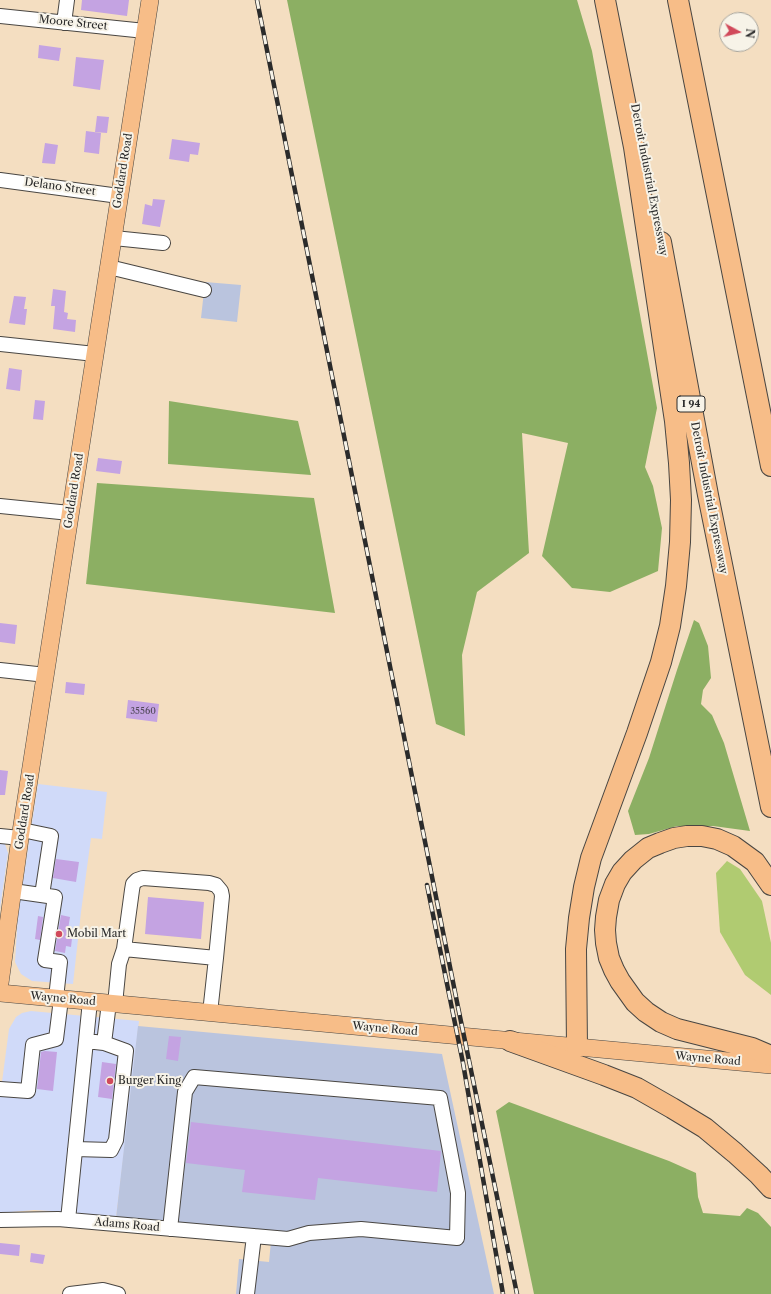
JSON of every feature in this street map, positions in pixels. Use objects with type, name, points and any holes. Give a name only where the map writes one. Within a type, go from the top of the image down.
[{"type":"highway","points":[[577,1047],[576,949],[584,887],[591,858],[637,733],[661,662],[670,626],[676,586],[680,542],[681,500],[675,421],[635,155],[605,0]]},
{"type":"highway","name":"Detroit Industrial Expressway","points":[[615,0],[708,495],[771,807]]},
{"type":"highway","points":[[678,0],[771,466]]},
{"type":"highway","points":[[771,884],[766,875],[755,862],[733,846],[717,839],[702,836],[674,838],[660,842],[648,848],[633,860],[622,872],[615,884],[609,900],[605,930],[609,958],[614,970],[635,1002],[646,1012],[661,1022],[677,1029],[752,1048],[771,1056]]},
{"type":"highway","points":[[510,1041],[604,1074],[638,1088],[705,1128],[760,1175],[771,1188]]},
{"type":"main road","name":"Goddard Road","points":[[0,983],[21,834],[150,0]]},
{"type":"main road","name":"Wayne Road","points":[[0,993],[771,1065]]},
{"type":"street","points":[[64,23],[67,0]]},
{"type":"street","name":"Moore Street","points":[[0,16],[145,31]]},
{"type":"street","name":"Delano Street","points":[[0,180],[119,196]]},
{"type":"street","points":[[114,238],[163,243]]},
{"type":"street","points":[[109,267],[204,290]]},
{"type":"street","points":[[0,344],[95,354]]},
{"type":"street","points":[[0,506],[70,514]]},
{"type":"street","points":[[0,670],[46,674]]},
{"type":"street","points":[[0,836],[21,834],[52,836],[42,895]]},
{"type":"street","points":[[104,1043],[119,964],[124,949],[133,884],[137,880],[143,878],[209,883],[216,885],[221,891],[222,896],[210,1013]]},
{"type":"street","points":[[0,1088],[28,1091],[33,1045],[56,1039],[59,998],[60,962],[45,960],[55,897],[13,891]]},
{"type":"street","points":[[124,949],[216,958]]},
{"type":"street","points":[[68,1220],[90,1002]]},
{"type":"street","points":[[75,1149],[111,1150],[116,1140],[126,1051],[104,1043],[86,1041]]},
{"type":"street","name":"Adams Road","points":[[0,1220],[68,1220],[170,1229],[288,1239],[309,1233],[361,1229],[457,1238],[458,1193],[440,1098],[194,1077],[185,1092],[170,1229]]},
{"type":"street","points":[[247,1294],[254,1236]]},
{"type":"street","points":[[70,1294],[103,1290],[118,1294]]},
{"type":"shaded area","points":[[205,282],[241,285],[237,322],[201,318]]},
{"type":"shaded area","points":[[38,784],[107,792],[102,839],[91,838],[73,984],[32,981],[21,974],[15,962],[18,914]]},
{"type":"shaded area","points":[[0,842],[5,844],[8,853],[0,909]]},
{"type":"shaded area","points":[[31,1011],[139,1021],[116,1218],[34,1210],[0,1213],[0,1097],[9,1029],[16,1017],[22,1013]]},
{"type":"shaded area","points":[[138,1026],[442,1054],[494,1294],[236,1294],[239,1259],[269,1262],[272,1231],[116,1218]]},
{"type":"green space","points":[[287,0],[577,0],[592,51],[657,408],[645,467],[653,486],[662,528],[658,571],[610,592],[572,588],[542,556],[568,443],[522,433],[529,553],[477,592],[462,655],[465,736],[436,724]]},
{"type":"green space","points":[[169,401],[298,421],[311,475],[168,464]]},
{"type":"green space","points":[[97,483],[314,498],[335,613],[86,584]]},
{"type":"green space","points":[[694,620],[699,623],[708,646],[711,678],[703,690],[701,704],[712,715],[724,743],[750,831],[713,826],[677,826],[649,834],[635,835],[628,811],[649,758]]},
{"type":"green space","points":[[727,861],[740,869],[762,901],[771,943],[771,995],[745,975],[720,932],[716,873]]},
{"type":"green space","points":[[509,1102],[669,1161],[696,1173],[698,1197],[703,1213],[740,1216],[747,1208],[758,1213],[771,1227],[771,1294],[534,1294],[496,1111]]},
{"type":"building","points":[[82,0],[129,0],[127,16],[81,10]]},
{"type":"building","points":[[39,45],[61,48],[59,61],[38,58]]},
{"type":"building","points":[[76,57],[104,60],[100,90],[73,86]]},
{"type":"building","points":[[97,116],[109,117],[107,133],[95,132]]},
{"type":"building","points":[[86,131],[101,133],[99,154],[84,152]]},
{"type":"building","points":[[172,139],[200,143],[198,155],[190,154],[189,162],[169,159]]},
{"type":"building","points":[[45,143],[58,145],[55,164],[42,163]]},
{"type":"building","points":[[153,199],[165,200],[160,227],[142,224],[145,204],[152,206]]},
{"type":"building","points":[[53,289],[66,291],[64,312],[68,313],[67,319],[76,320],[75,332],[53,329],[55,306],[51,306]]},
{"type":"building","points":[[14,296],[26,297],[24,309],[27,309],[25,325],[9,323]]},
{"type":"building","points":[[9,368],[22,370],[20,391],[6,389]]},
{"type":"building","points":[[35,400],[45,401],[43,420],[33,419]]},
{"type":"building","points":[[98,458],[122,461],[120,474],[96,471]]},
{"type":"building","points":[[0,623],[17,625],[15,644],[0,642]]},
{"type":"building","points":[[66,682],[85,684],[84,695],[65,693]]},
{"type":"building","points":[[128,700],[159,704],[157,722],[126,718]]},
{"type":"building","points":[[0,770],[8,771],[5,795],[0,795]]},
{"type":"building","points":[[56,859],[79,862],[76,882],[53,878]]},
{"type":"building","points":[[148,897],[204,902],[201,939],[145,934]]},
{"type":"building","points":[[61,915],[70,917],[68,929],[73,930],[71,947],[66,946],[65,953],[55,951]]},
{"type":"building","points":[[38,916],[43,917],[40,940],[35,939]]},
{"type":"building","points":[[169,1036],[181,1037],[178,1061],[166,1059]]},
{"type":"building","points":[[41,1052],[57,1052],[53,1091],[37,1089]]},
{"type":"building","name":"Burger King","points":[[102,1062],[116,1064],[112,1099],[98,1097]]},
{"type":"building","points":[[191,1122],[441,1151],[437,1192],[318,1178],[315,1200],[242,1192],[245,1170],[186,1163]]},
{"type":"building","points":[[0,1243],[20,1245],[19,1256],[0,1254]]},
{"type":"building","points":[[31,1253],[45,1255],[43,1264],[30,1262]]},
{"type":"railway","points":[[257,0],[458,1007],[517,1294]]},
{"type":"railway","points":[[427,885],[463,1063],[503,1294]]},
{"type":"place","name":"Mobil Mart","points":[[59,934]]},
{"type":"place","name":"Burger King","points":[[110,1081]]}]
